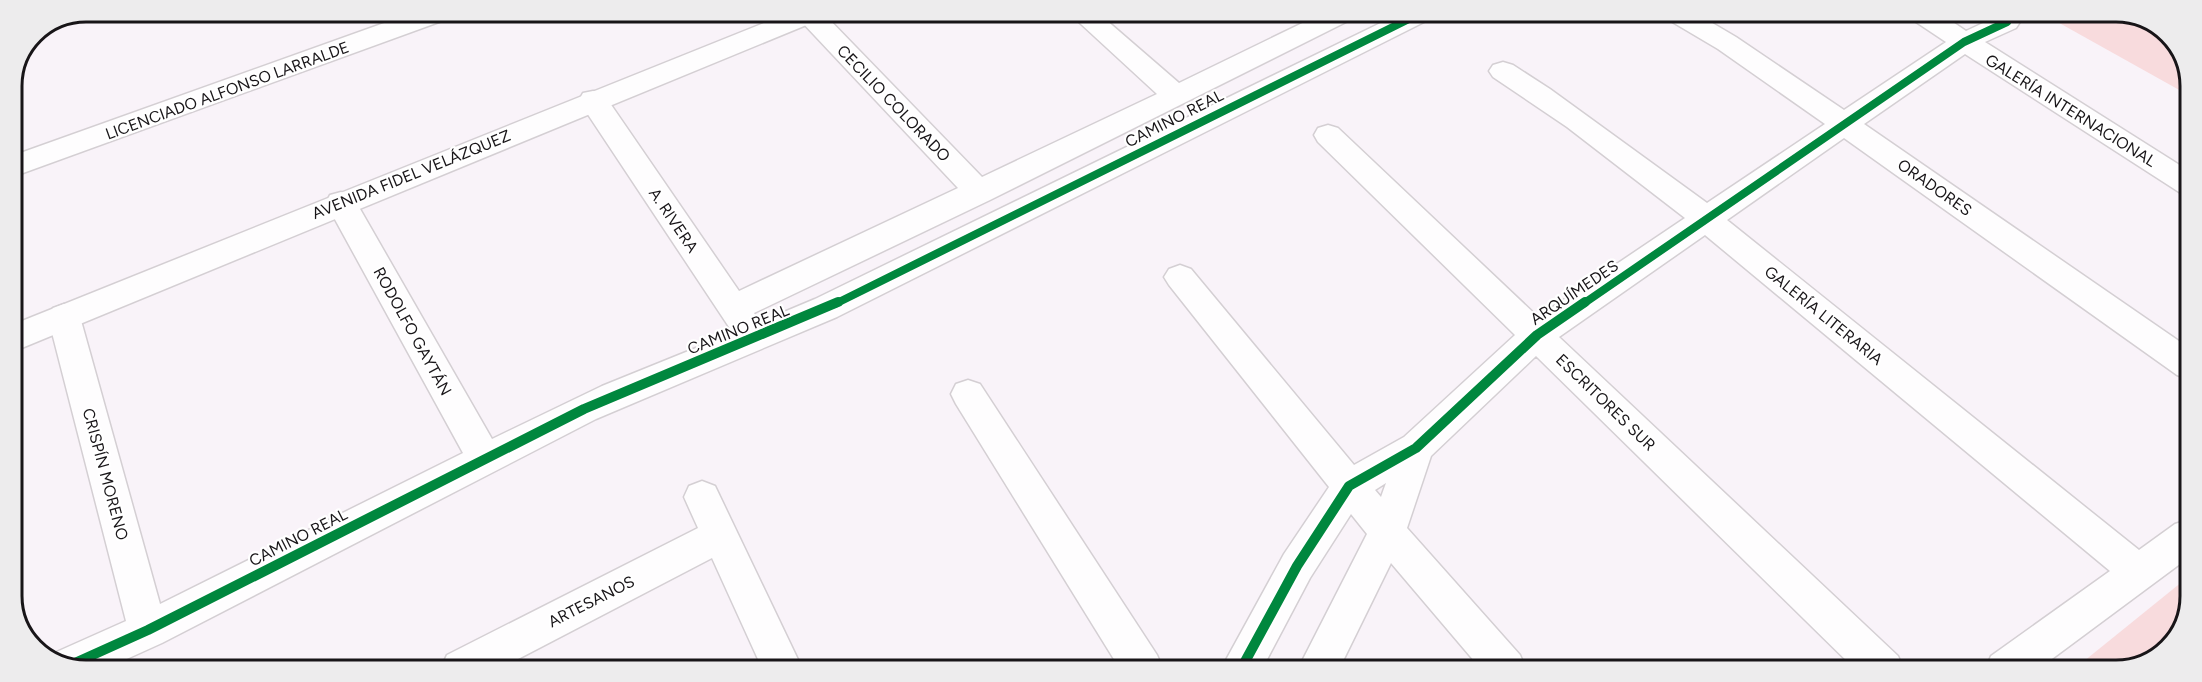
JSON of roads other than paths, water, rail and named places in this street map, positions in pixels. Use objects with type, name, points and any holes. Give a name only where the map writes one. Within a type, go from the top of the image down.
[{"type":"street","name":"LICENCIADO ALFONSO LARRALDE","points":[[22,163],[413,22]]},
{"type":"street","name":"AVENIDA FIDEL VELÁZQUEZ","points":[[22,335],[593,100],[791,22]]},
{"type":"street","name":"CECILIO COLORADO","points":[[819,22],[979,192]]},
{"type":"street","points":[[1092,22],[1176,96]]},
{"type":"street","name":"CAMINO REAL","points":[[734,308],[979,192],[1325,22]]},
{"type":"street","name":"CAMINO REAL","points":[[82,660],[148,630],[484,458],[628,389],[754,341],[826,308],[1403,22]]},
{"type":"street","name":"ORADORES","points":[[1692,22],[1727,43],[1846,124],[2180,360]]},
{"type":"street","name":"GALERÍA INTERNACIONAL","points":[[1934,22],[2179,179]]},
{"type":"street","name":"ARQUÍMEDES","points":[[1246,660],[1297,566],[1349,486],[1416,448],[1537,335],[1964,42],[2007,22]]},
{"type":"street","name":"GALERÍA LITERARIA","points":[[1503,71],[1577,119],[1707,220],[2136,571]]},
{"type":"street","name":"A. RIVERA","points":[[593,100],[754,341]]},
{"type":"street","name":"ESCRITORES SUR","points":[[1328,135],[1874,660]]},
{"type":"street","name":"RODOLFO GAYTÁN","points":[[341,203],[484,458]]},
{"type":"street","points":[[1180,277],[1387,532],[1498,660]]},
{"type":"street","name":"CRISPÍN MORENO","points":[[64,317],[148,630]]},
{"type":"street","points":[[968,394],[1137,660]]},
{"type":"street","name":"ARQUÍMEDES","points":[[1323,660],[1387,532],[1416,448]]},
{"type":"street","points":[[702,497],[778,660]]},
{"type":"street","name":"ARTESANOS","points":[[477,660],[721,534]]},
{"type":"street","points":[[2018,660],[2136,571],[2180,541]]}]
